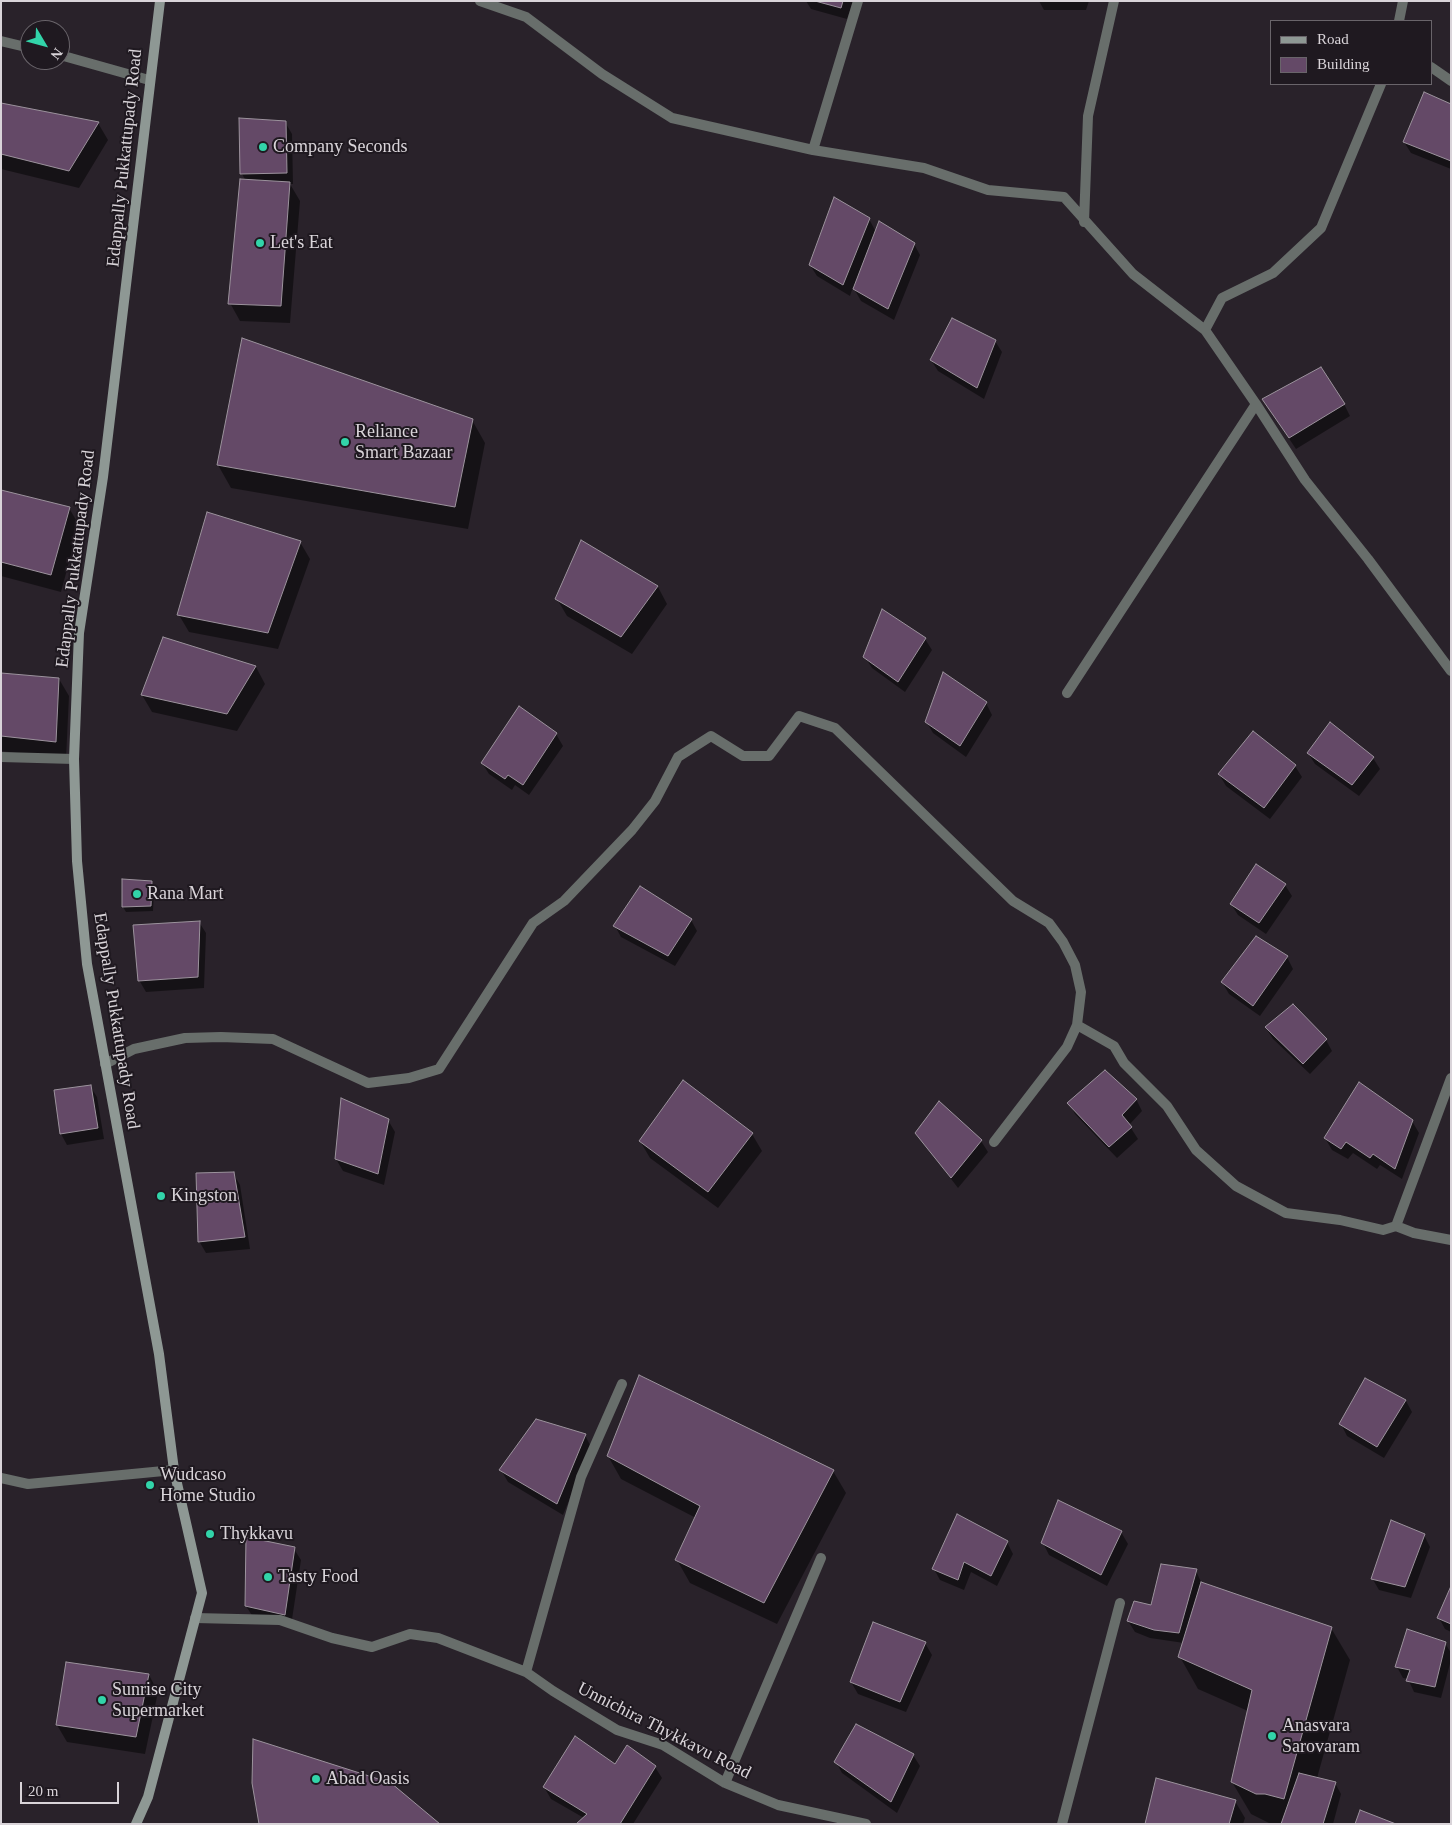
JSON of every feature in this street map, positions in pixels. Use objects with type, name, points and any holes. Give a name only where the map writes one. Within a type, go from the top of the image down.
[{"type":"main road","name":"Edappally Pukkattupady Road","points":[[136,1824],[148,1797],[202,1593],[174,1470],[159,1354],[86,954],[77,861],[74,759],[79,633],[105,457],[128,279],[149,80],[160,1]]},
{"type":"street","points":[[480,1],[526,17],[602,74],[672,118],[813,150],[924,168],[988,190],[1064,197],[1084,222],[1133,274],[1205,330],[1305,480],[1368,559],[1451,671]]},
{"type":"street","points":[[813,150],[858,1]]},
{"type":"street","points":[[1084,222],[1088,116],[1114,1]]},
{"type":"street","points":[[1399,20],[1403,1]]},
{"type":"street","points":[[1,41],[20,46]]},
{"type":"street","points":[[70,58],[149,80]]},
{"type":"street","points":[[1432,68],[1451,81]]},
{"type":"street","points":[[1205,330],[1222,298],[1273,273],[1321,228],[1381,85]]},
{"type":"street","points":[[1067,693],[1256,404]]},
{"type":"street","points":[[105,1064],[134,1049],[185,1038],[221,1037],[273,1039],[368,1084],[409,1078],[439,1069],[533,923],[564,901],[632,830],[654,801],[678,757],[711,736],[743,756],[769,756],[799,716],[835,728],[1013,901],[1049,923],[1063,942],[1075,965],[1081,992],[1077,1025],[1067,1047],[994,1142]]},
{"type":"street","points":[[1,757],[74,759]]},
{"type":"street","points":[[1077,1025],[1114,1046],[1124,1063],[1167,1106],[1196,1150],[1236,1186],[1286,1213],[1383,1230],[1396,1226],[1414,1234],[1451,1240]]},
{"type":"street","points":[[1396,1226],[1451,1078]]},
{"type":"street","points":[[526,1672],[581,1477],[622,1384]]},
{"type":"street","points":[[1,1478],[28,1484],[174,1470]]},
{"type":"street","points":[[725,1783],[821,1558]]},
{"type":"street","points":[[1062,1824],[1120,1603]]},
{"type":"street","name":"Unnichira Thykkavu Road","points":[[195,1618],[280,1620],[332,1638],[372,1647],[410,1634],[438,1638],[526,1672],[553,1691],[617,1730],[663,1745],[725,1783],[778,1805],[866,1824]]},
{"type":"building","points":[[815,1],[843,1],[841,8]]},
{"type":"building","points":[[1424,92],[1451,104],[1451,161],[1403,142]]},
{"type":"building","points":[[1,103],[99,122],[69,171],[1,154]]},
{"type":"building","name":"Company Seconds","points":[[239,118],[286,121],[287,173],[240,174]]},
{"type":"building","name":"Let's Eat","points":[[240,179],[290,182],[281,306],[228,304]]},
{"type":"building","points":[[834,197],[870,218],[843,285],[809,265]]},
{"type":"building","points":[[879,221],[915,243],[888,309],[853,289]]},
{"type":"building","points":[[952,318],[996,340],[977,388],[930,360]]},
{"type":"building","name":"Reliance Smart Bazaar","points":[[242,338],[473,419],[455,507],[217,465]]},
{"type":"building","points":[[1321,367],[1345,404],[1289,438],[1262,399]]},
{"type":"building","points":[[1,490],[70,507],[51,575],[1,562]]},
{"type":"building","points":[[207,512],[301,541],[268,633],[177,615]]},
{"type":"building","points":[[581,540],[658,586],[621,637],[555,599]]},
{"type":"building","points":[[882,609],[926,638],[898,682],[863,657]]},
{"type":"building","points":[[163,637],[256,666],[227,714],[141,695]]},
{"type":"building","points":[[943,672],[987,702],[960,746],[925,722]]},
{"type":"building","points":[[1,673],[59,678],[56,742],[1,736]]},
{"type":"building","points":[[519,706],[557,733],[523,785],[508,775],[505,779],[481,763]]},
{"type":"building","points":[[1330,722],[1374,757],[1352,785],[1307,753]]},
{"type":"building","points":[[1253,731],[1296,765],[1264,808],[1218,774]]},
{"type":"building","points":[[1256,864],[1286,884],[1259,923],[1230,904]]},
{"type":"building","name":"Rana Mart","points":[[122,879],[152,881],[151,906],[122,907]]},
{"type":"building","points":[[640,886],[692,919],[668,956],[613,926]]},
{"type":"building","points":[[200,921],[198,977],[138,981],[133,925]]},
{"type":"building","points":[[1256,936],[1288,956],[1253,1006],[1221,982]]},
{"type":"building","points":[[1293,1004],[1327,1039],[1303,1064],[1265,1027]]},
{"type":"building","points":[[1105,1070],[1137,1099],[1122,1115],[1132,1127],[1109,1147],[1067,1103]]},
{"type":"building","points":[[683,1080],[753,1133],[708,1192],[639,1141]]},
{"type":"building","points":[[1359,1082],[1413,1120],[1395,1169],[1373,1154],[1370,1158],[1346,1142],[1341,1149],[1324,1138]]},
{"type":"building","points":[[91,1085],[98,1128],[60,1134],[54,1090]]},
{"type":"building","points":[[341,1098],[389,1119],[378,1174],[335,1159]]},
{"type":"building","points":[[939,1101],[982,1140],[951,1178],[915,1133]]},
{"type":"building","points":[[234,1172],[245,1237],[198,1242],[196,1173]]},
{"type":"building","points":[[639,1375],[834,1470],[764,1603],[675,1560],[700,1506],[607,1456]]},
{"type":"building","points":[[1365,1378],[1406,1400],[1377,1447],[1339,1424]]},
{"type":"building","points":[[536,1419],[586,1434],[557,1504],[499,1470]]},
{"type":"building","points":[[1058,1500],[1122,1531],[1101,1575],[1041,1543]]},
{"type":"building","points":[[957,1514],[1008,1541],[991,1576],[964,1562],[958,1580],[932,1569]]},
{"type":"building","points":[[1391,1520],[1425,1534],[1405,1587],[1371,1579]]},
{"type":"building","name":"Tasty Food","points":[[246,1537],[295,1547],[285,1615],[245,1606]]},
{"type":"building","points":[[1161,1564],[1197,1569],[1179,1633],[1154,1630],[1127,1621],[1134,1601],[1151,1605]]},
{"type":"building","name":"Anasvara Sarovaram","points":[[1201,1582],[1332,1627],[1284,1799],[1265,1794],[1256,1794],[1231,1782],[1252,1690],[1178,1657]]},
{"type":"building","points":[[1451,1586],[1451,1624],[1437,1618]]},
{"type":"building","points":[[873,1622],[926,1642],[900,1702],[850,1682]]},
{"type":"building","points":[[1407,1629],[1446,1642],[1435,1687],[1406,1681],[1410,1670],[1395,1667]]},
{"type":"building","name":"Sunrise City Supermarket","points":[[66,1662],[149,1674],[136,1737],[56,1725]]},
{"type":"building","points":[[856,1724],[914,1754],[891,1802],[834,1762]]},
{"type":"building","points":[[575,1736],[615,1764],[627,1745],[656,1766],[620,1824],[576,1824],[587,1814],[543,1787]]},
{"type":"building","name":"Abad Oasis","points":[[253,1739],[391,1783],[440,1824],[259,1824],[252,1783]]},
{"type":"building","points":[[1299,1773],[1336,1782],[1323,1824],[1281,1824]]},
{"type":"building","points":[[1156,1778],[1236,1800],[1229,1824],[1145,1824]]},
{"type":"building","points":[[1360,1810],[1396,1824],[1355,1824]]},
{"type":"place","name":"Company Seconds","points":[[263,147]]},
{"type":"place","name":"Let's Eat","points":[[260,243]]},
{"type":"place","name":"Reliance Smart Bazaar","points":[[345,442]]},
{"type":"place","name":"Rana Mart","points":[[137,894]]},
{"type":"place","name":"Kingston","points":[[161,1196]]},
{"type":"place","name":"Wudcaso Home Studio","points":[[150,1485]]},
{"type":"place","name":"Thykkavu","points":[[210,1534]]},
{"type":"place","name":"Tasty Food","points":[[268,1577]]},
{"type":"place","name":"Sunrise City Supermarket","points":[[102,1700]]},
{"type":"place","name":"Anasvara Sarovaram","points":[[1272,1736]]},
{"type":"place","name":"Abad Oasis","points":[[316,1779]]}]
